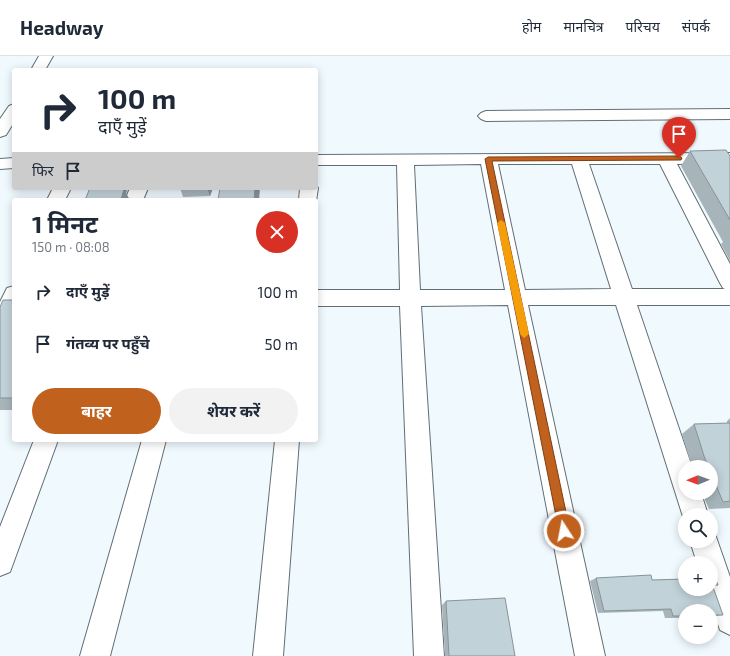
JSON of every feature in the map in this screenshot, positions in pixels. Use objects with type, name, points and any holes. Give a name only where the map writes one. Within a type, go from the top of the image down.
[{"type":"street","points":[[39,68],[46,56]]},
{"type":"street","points":[[0,132],[12,112]]},
{"type":"street","points":[[486,116],[730,114]]},
{"type":"street","points":[[666,158],[730,283]]},
{"type":"street","points":[[318,160],[730,158]]},
{"type":"street","points":[[488,159],[590,656]]},
{"type":"street","points":[[579,159],[678,463]]},
{"type":"street","points":[[405,160],[410,298],[429,656]]},
{"type":"street","points":[[0,164],[12,163]]},
{"type":"street","points":[[318,298],[730,297]]},
{"type":"street","points":[[0,324],[10,298]]},
{"type":"street","points":[[0,562],[45,442]]},
{"type":"street","points":[[95,656],[153,442]]},
{"type":"street","points":[[268,656],[287,442]]},
{"type":"street","points":[[706,548],[730,620]]},
{"type":"building","points":[[726,150],[730,156],[730,220],[690,151]]},
{"type":"building","points":[[89,190],[124,190],[122,198],[86,198]]},
{"type":"building","points":[[220,190],[255,190],[254,198],[218,198]]},
{"type":"building","points":[[3,300],[12,300],[12,398],[0,398],[0,307]]},
{"type":"building","points":[[730,423],[730,501],[723,502],[718,490],[718,460],[706,460],[694,424]]},
{"type":"building","points":[[651,575],[652,580],[678,579],[678,596],[716,596],[723,615],[718,615],[718,604],[678,604],[678,616],[673,616],[671,609],[604,611],[596,578]]},
{"type":"building","points":[[505,598],[515,656],[449,656],[446,601]]},
{"type":"slow traffic","points":[[501,223],[524,334]]},
{"type":"route","points":[[564,531],[488,159],[679,158]]}]
